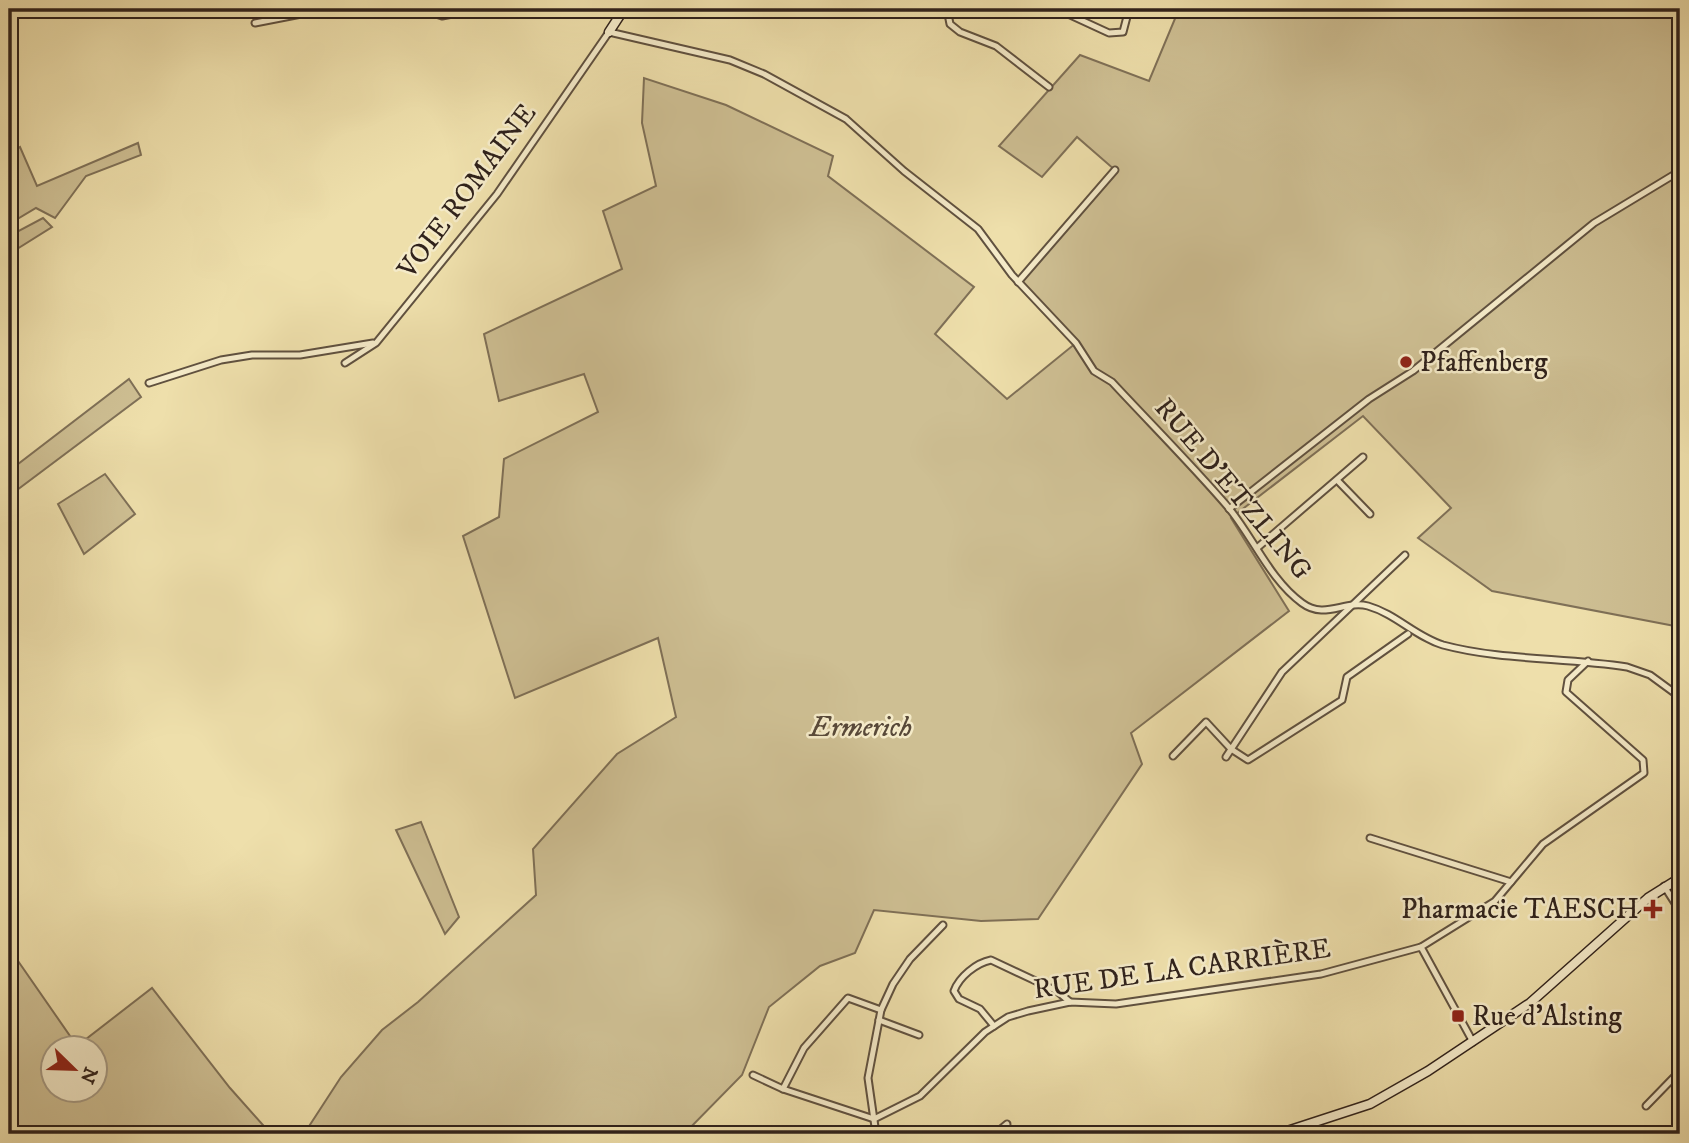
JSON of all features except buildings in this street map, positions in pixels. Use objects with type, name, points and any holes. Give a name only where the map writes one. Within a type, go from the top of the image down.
[{"type":"main road","points":[[609,32],[624,9]]},
{"type":"main road","points":[[1278,1134],[1370,1104],[1473,1042],[1540,995],[1664,886],[1680,878]]},
{"type":"street","points":[[255,23],[327,9]]},
{"type":"street","points":[[421,9],[442,16],[479,9]]},
{"type":"street","points":[[947,9],[950,24],[960,32],[996,46],[1049,88]]},
{"type":"street","points":[[1057,9],[1109,33],[1123,32],[1129,9]]},
{"type":"street","name":"RUE D'ETZLING","points":[[609,32],[730,61],[764,74],[858,127],[904,171],[978,229],[1018,282],[1076,343],[1094,371],[1112,382],[1229,509],[1289,591],[1304,605],[1323,612],[1351,605],[1367,606],[1397,617],[1440,644],[1493,655],[1588,661],[1650,675],[1680,697]]},
{"type":"street","name":"VOIE ROMAINE","points":[[345,363],[376,343],[497,194],[609,32]]},
{"type":"street","points":[[1018,282],[1115,170]]},
{"type":"street","points":[[1229,509],[1369,399],[1413,371],[1594,223],[1680,171]]},
{"type":"street","points":[[149,383],[221,360],[252,355],[300,355],[376,343]]},
{"type":"street","points":[[1257,548],[1363,457]]},
{"type":"street","points":[[1337,480],[1370,514]]},
{"type":"street","points":[[1226,757],[1282,672],[1405,555]]},
{"type":"street","points":[[1173,756],[1206,722],[1231,749],[1248,760],[1342,700],[1347,677],[1408,634]]},
{"type":"street","name":"RUE DE LA CARRIÈRE","points":[[874,1119],[920,1096],[994,1026],[1008,1017],[1070,1002],[1115,1004],[1321,974],[1421,947],[1495,901],[1543,844],[1644,773],[1643,760],[1566,692],[1568,680],[1588,661]]},
{"type":"street","points":[[1370,838],[1511,882]]},
{"type":"street","points":[[1664,886],[1680,911]]},
{"type":"street","points":[[876,1134],[868,1078],[881,1010],[893,984],[910,959],[943,925]]},
{"type":"street","points":[[1421,947],[1473,1042]]},
{"type":"street","points":[[994,1026],[980,1009],[959,999],[954,991],[975,966],[985,962],[991,961],[1056,991],[1070,1002]]},
{"type":"street","points":[[783,1089],[804,1048],[848,998],[881,1010]]},
{"type":"street","points":[[879,1020],[919,1035]]},
{"type":"street","points":[[1646,1106],[1680,1071]]},
{"type":"street","points":[[753,1075],[783,1089],[874,1119]]},
{"type":"street","points":[[995,1134],[1007,1124]]},
{"type":"green space","name":"Ermerich","points":[[1179,9],[1680,9],[1680,627],[1492,591],[1418,538],[1451,508],[1363,416],[1231,518],[1289,611],[1131,733],[1142,764],[1038,919],[981,921],[874,910],[855,953],[820,966],[769,1007],[742,1075],[684,1134],[304,1134],[341,1077],[382,1030],[418,1002],[536,895],[533,849],[617,754],[676,717],[658,638],[515,698],[463,536],[499,517],[504,459],[598,412],[584,374],[499,401],[484,334],[622,269],[603,211],[656,186],[642,123],[644,78],[726,105],[833,156],[828,176],[974,287],[935,334],[1007,399],[1076,343],[1018,282],[1115,170],[1077,137],[1042,177],[999,146],[1080,55],[1149,81]]},
{"type":"green space","points":[[138,143],[141,155],[86,176],[55,218],[36,208],[9,224],[9,154],[20,147],[37,186]]},
{"type":"green space","points":[[43,218],[52,227],[9,254],[9,236]]},
{"type":"green space","points":[[129,379],[141,397],[9,496],[9,471]]},
{"type":"green space","points":[[105,474],[135,514],[84,554],[58,504]]},
{"type":"green space","points":[[421,822],[459,917],[445,934],[396,830]]},
{"type":"green space","points":[[9,948],[69,1034],[38,1034],[38,1104],[108,1104],[108,1034],[93,1034],[152,988],[230,1088],[271,1134],[9,1134]]},
{"type":"place","name":"Pfaffenberg","points":[[1406,362]]},
{"type":"place","name":"Pharmacie TAESCH","points":[[1653,909]]},
{"type":"place","name":"Rue d'Alsting","points":[[1458,1016]]}]
